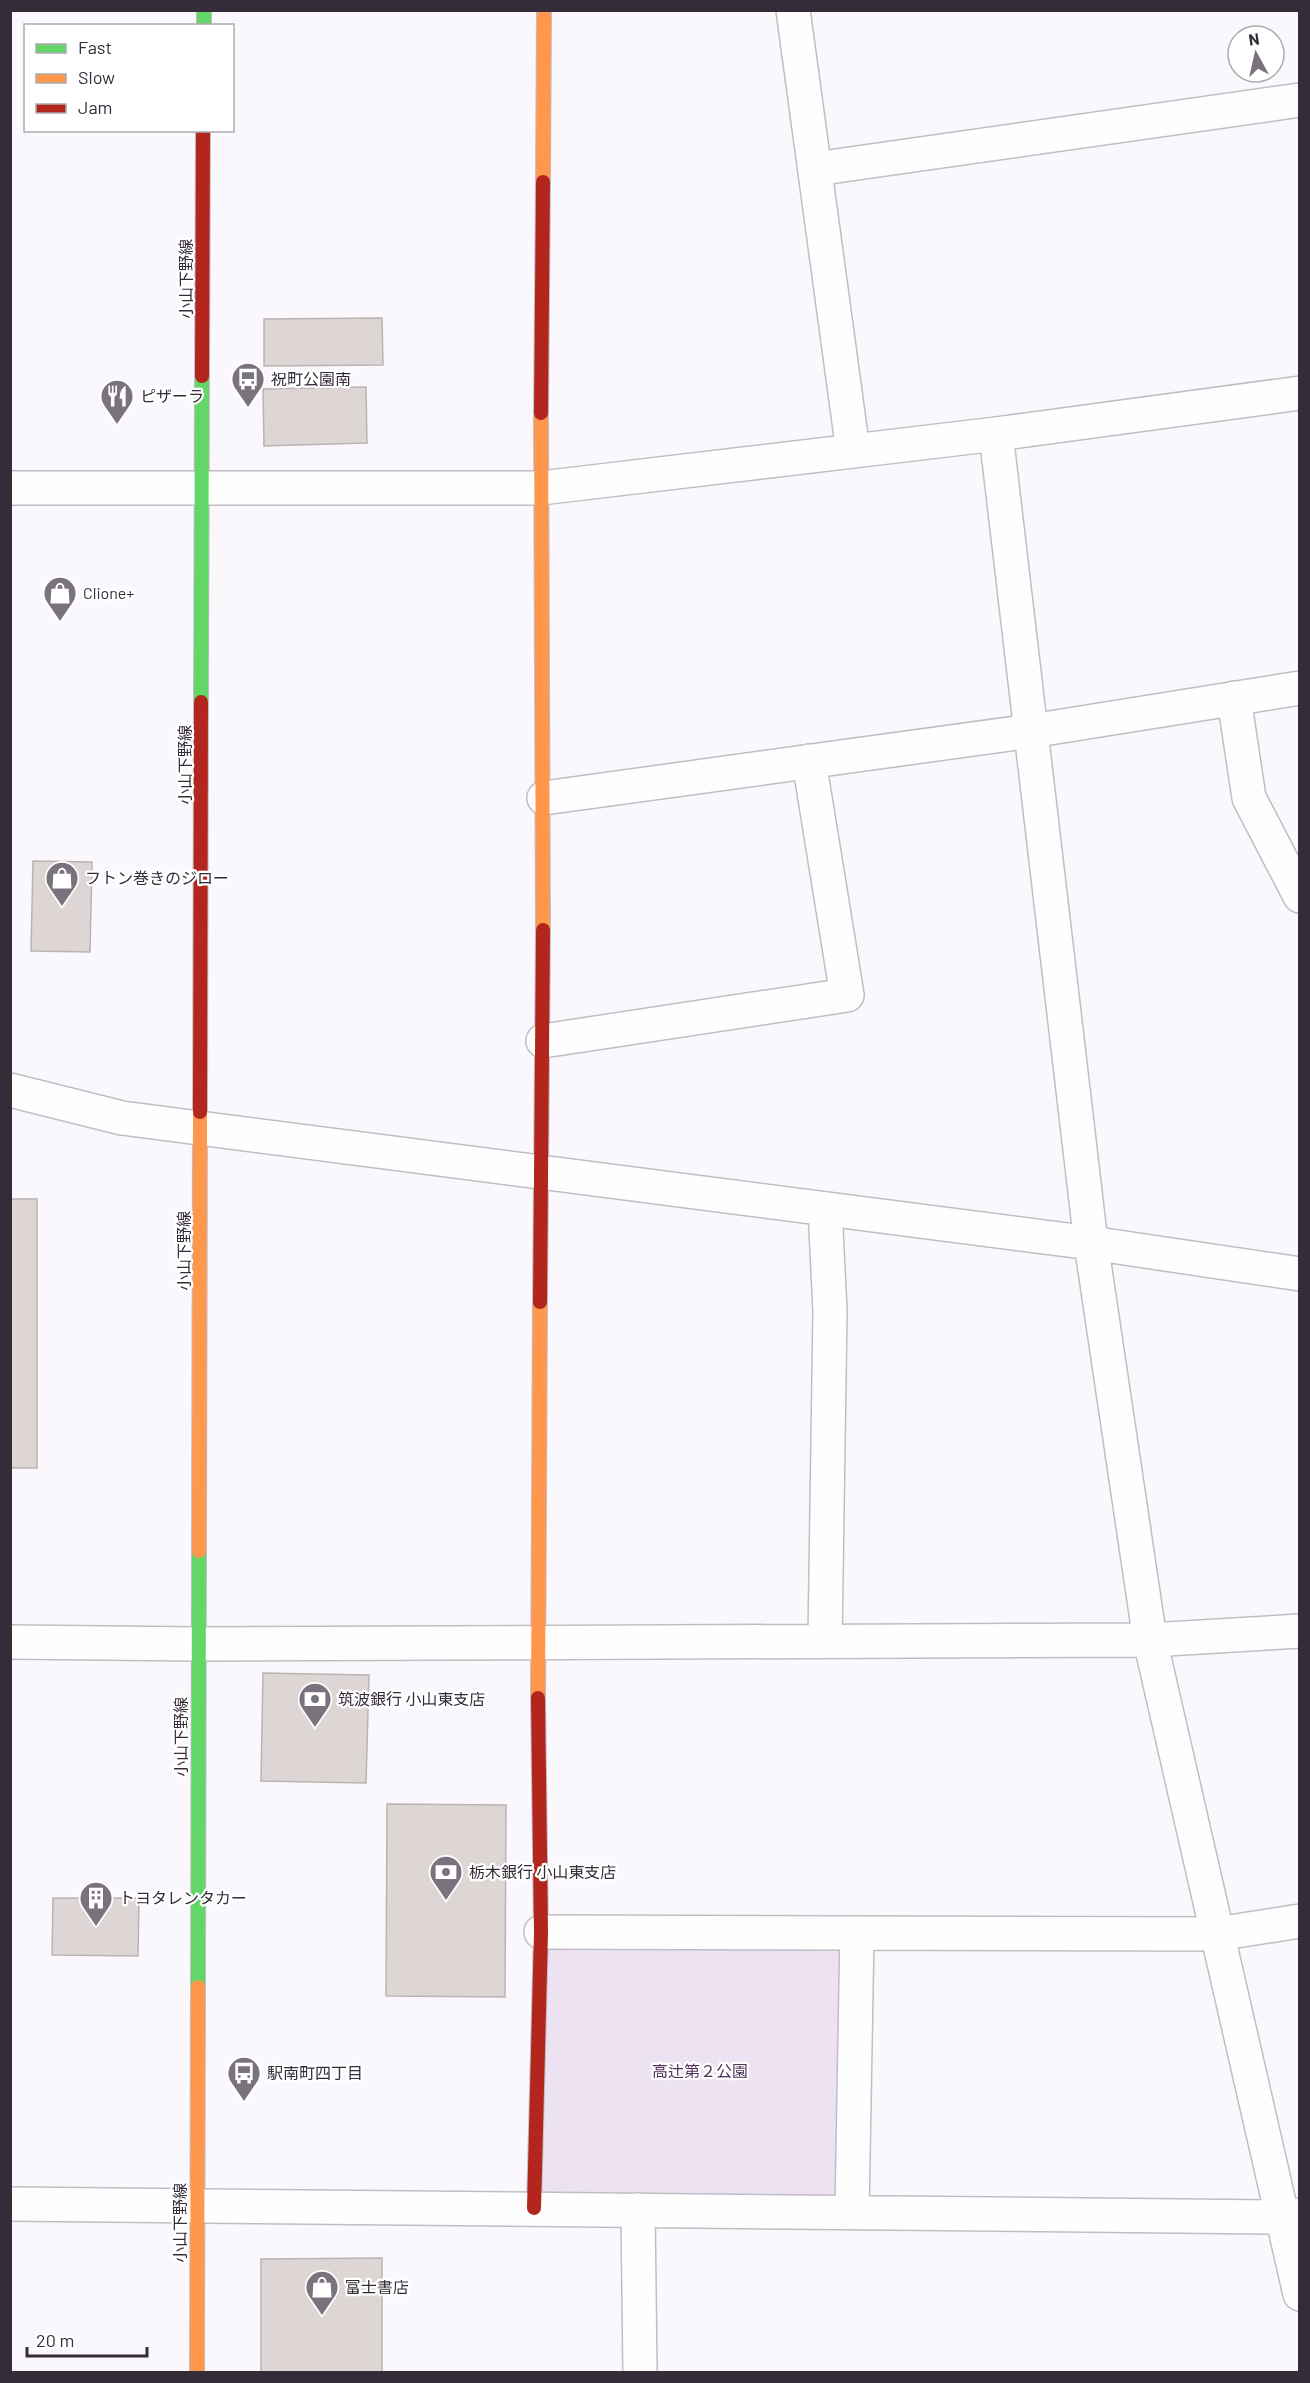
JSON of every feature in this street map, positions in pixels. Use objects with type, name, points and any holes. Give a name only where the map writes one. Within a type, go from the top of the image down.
[{"type":"main road","points":[[534,2208],[541,1932],[537,1642],[543,1041],[544,798],[541,488],[544,10]]},
{"type":"main road","name":"小山下野線","points":[[197,2373],[203,132]]},
{"type":"street","points":[[793,10],[853,451]]},
{"type":"street","points":[[815,169],[1299,100]]},
{"type":"street","points":[[10,488],[541,488],[996,434],[1299,393]]},
{"type":"street","points":[[996,434],[1091,1243],[1150,1640],[1217,1934],[1291,2216],[1299,2294]]},
{"type":"street","points":[[544,798],[1031,731],[1299,688]]},
{"type":"street","points":[[1234,698],[1249,798],[1299,896]]},
{"type":"street","points":[[543,1041],[847,995],[809,761]]},
{"type":"street","points":[[10,1090],[122,1118],[1091,1243],[1299,1274]]},
{"type":"street","points":[[825,1209],[830,1311],[825,1641]]},
{"type":"street","points":[[10,1642],[198,1644],[1150,1640],[1299,1631]]},
{"type":"street","points":[[541,1932],[1217,1934],[1299,1921]]},
{"type":"street","points":[[852,2212],[857,1933]]},
{"type":"street","points":[[10,2204],[1291,2216]]},
{"type":"street","points":[[638,2210],[640,2373]]},
{"type":"green space","name":"高辻第２公園","points":[[547,1939],[850,1940],[845,2205],[541,2202]]},
{"type":"building","points":[[382,318],[383,365],[264,366],[264,319]]},
{"type":"building","points":[[366,387],[367,443],[264,446],[263,389]]},
{"type":"building","name":"フトン巻きのジロー","points":[[33,861],[92,862],[90,952],[31,951]]},
{"type":"building","points":[[10,1199],[37,1199],[37,1468],[10,1468]]},
{"type":"building","name":"筑波銀行 小山東支店","points":[[263,1673],[369,1675],[366,1783],[261,1781]]},
{"type":"building","name":"栃木銀行 小山東支店","points":[[387,1804],[506,1805],[505,1997],[386,1996]]},
{"type":"building","name":"トヨタレンタカー","points":[[53,1898],[139,1898],[138,1956],[52,1955]]},
{"type":"building","name":"富士書店","points":[[382,2258],[382,2372],[261,2372],[261,2259]]},
{"type":"traffic: fast","points":[[204,10],[204,24]]},
{"type":"traffic: fast","points":[[201,702],[202,376]]},
{"type":"traffic: fast","points":[[198,1987],[199,1551]]},
{"type":"traffic: slow","points":[[543,182],[544,10]]},
{"type":"traffic: slow","points":[[541,413],[543,930]]},
{"type":"traffic: slow","points":[[199,1551],[200,1112]]},
{"type":"traffic: slow","points":[[538,1698],[540,1302]]},
{"type":"traffic: slow","points":[[197,2372],[198,1987]]},
{"type":"traffic: jam","points":[[202,376],[203,132]]},
{"type":"traffic: jam","points":[[541,413],[543,182]]},
{"type":"traffic: jam","points":[[200,1112],[201,702]]},
{"type":"traffic: jam","points":[[540,1302],[543,930]]},
{"type":"traffic: jam","points":[[534,2208],[541,1932],[538,1698]]},
{"type":"place","name":"祝町公園南","points":[[248,408]]},
{"type":"place","name":"ピザーラ","points":[[117,425]]},
{"type":"place","name":"Clione+","points":[[60,622]]},
{"type":"place","name":"フトン巻きのジロー","points":[[62,907]]},
{"type":"place","name":"筑波銀行 小山東支店","points":[[315,1728]]},
{"type":"place","name":"栃木銀行 小山東支店","points":[[446,1901]]},
{"type":"place","name":"トヨタレンタカー","points":[[96,1927]]},
{"type":"place","name":"駅南町四丁目","points":[[244,2102]]},
{"type":"place","name":"富士書店","points":[[322,2316]]}]
